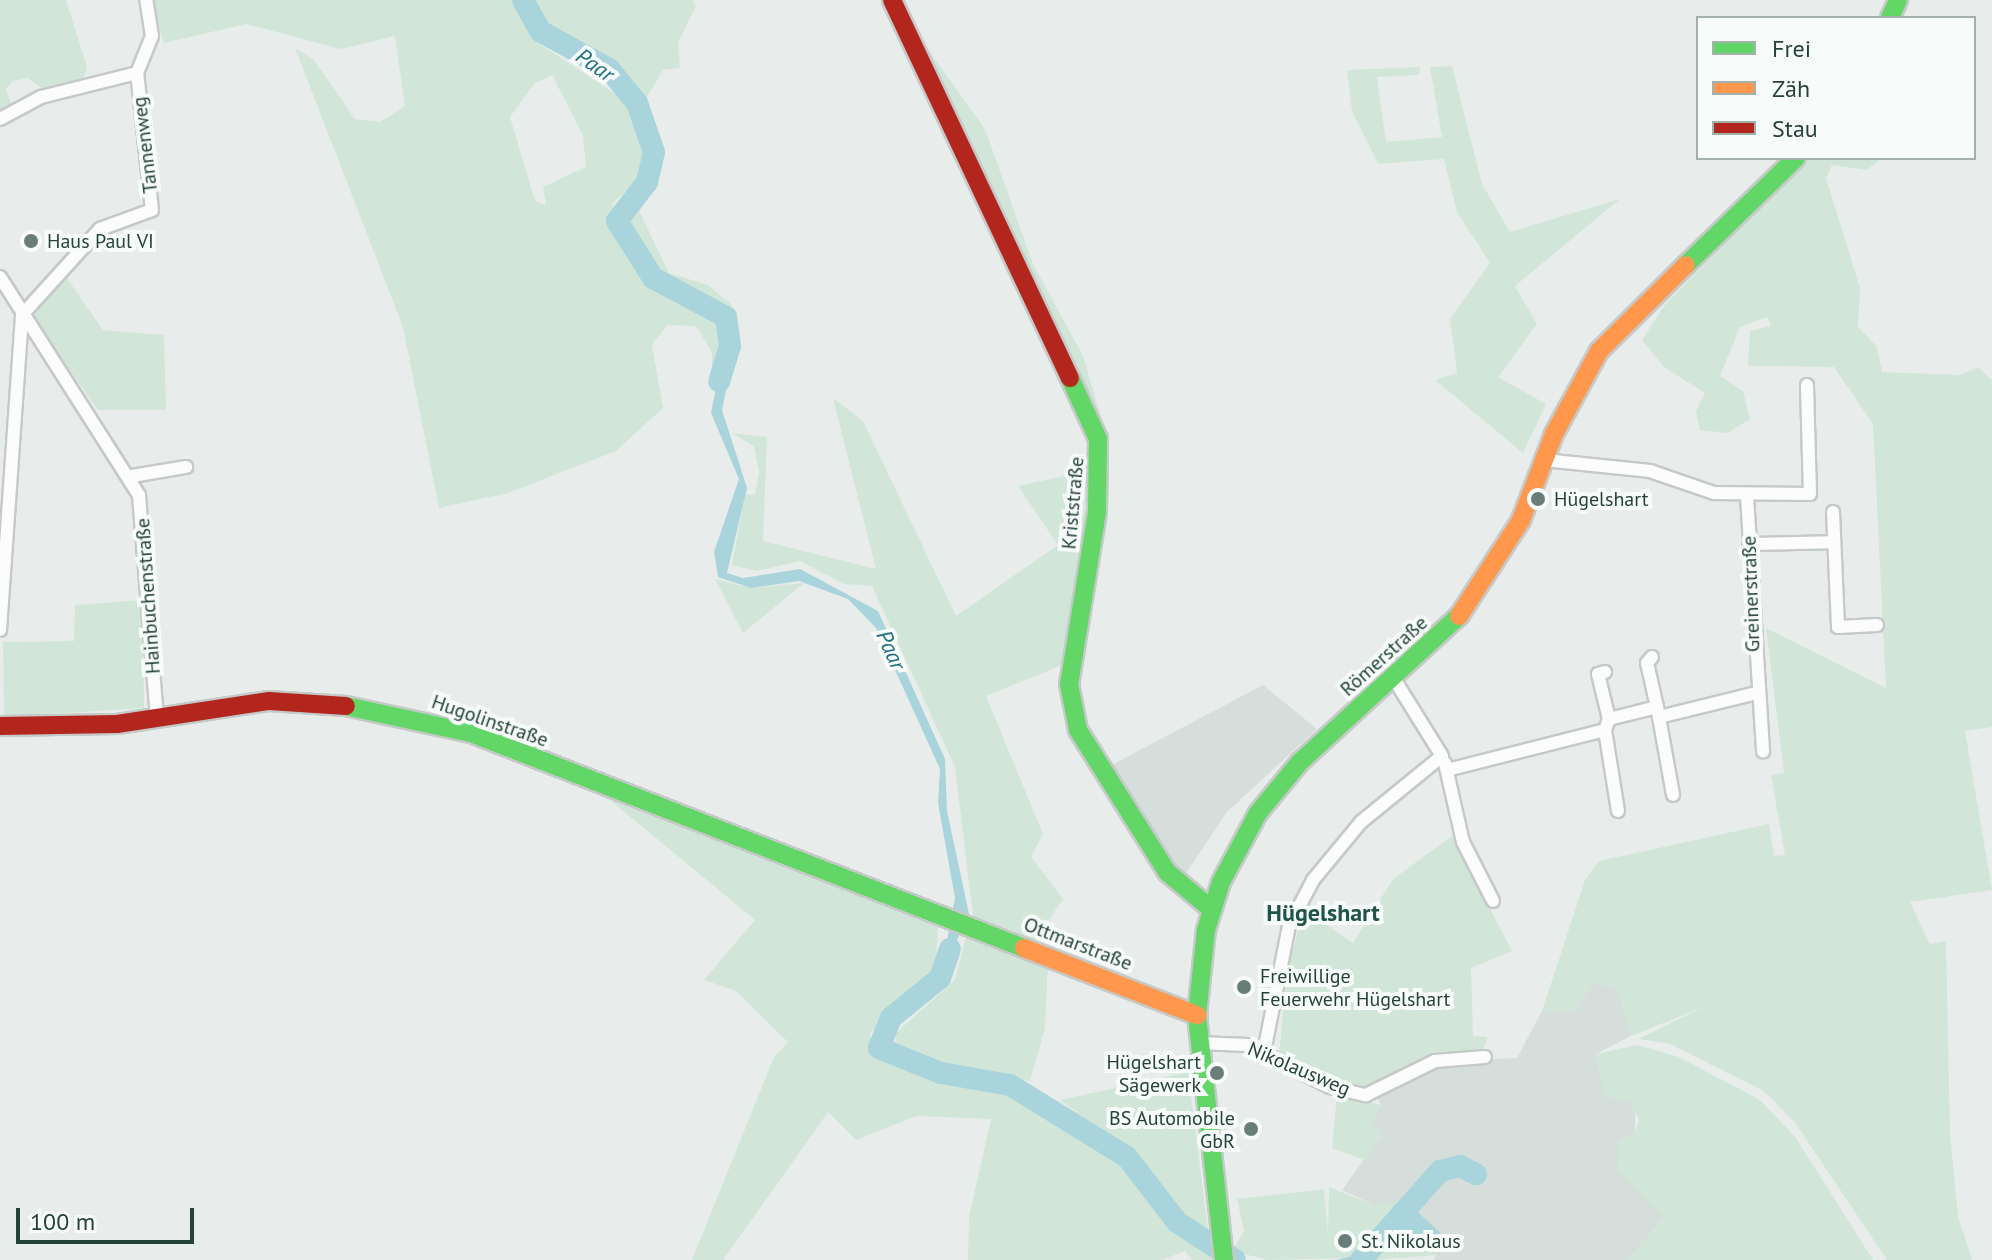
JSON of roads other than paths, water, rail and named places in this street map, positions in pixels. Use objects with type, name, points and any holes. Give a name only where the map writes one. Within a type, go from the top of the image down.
[{"type":"street","points":[[0,119],[41,97],[137,73],[152,36],[146,0]]},
{"type":"street","name":"Kriststraße","points":[[892,0],[1098,439],[1099,490],[1069,684],[1078,730],[1167,872],[1211,909]]},
{"type":"street","name":"Tannenweg","points":[[22,315],[100,229],[152,210],[137,73]]},
{"type":"street","name":"Römerstraße","points":[[1224,1260],[1197,1015],[1211,909],[1258,813],[1300,762],[1394,679],[1463,612],[1521,520],[1544,460],[1599,351],[1794,160]]},
{"type":"street","name":"Hainbuchenstraße","points":[[0,277],[22,315],[132,476],[142,515],[157,717]]},
{"type":"street","points":[[0,630],[5,492],[19,390],[22,315]]},
{"type":"street","points":[[1544,460],[1650,471],[1747,496],[1810,494],[1807,385]]},
{"type":"street","points":[[132,476],[186,467]]},
{"type":"street","name":"Greinerstraße","points":[[1747,496],[1763,752]]},
{"type":"street","points":[[1833,512],[1838,641]]},
{"type":"street","points":[[1749,544],[1834,542]]},
{"type":"street","points":[[1838,627],[1877,625]]},
{"type":"street","points":[[1652,657],[1647,663],[1673,795]]},
{"type":"street","points":[[1597,674],[1618,811]]},
{"type":"street","points":[[1394,679],[1442,756],[1463,842],[1493,901]]},
{"type":"street","points":[[1447,770],[1658,712],[1757,693]]},
{"type":"street","name":"Hugolinstraße","points":[[0,726],[60,729],[269,701],[375,708],[471,733],[943,915]]},
{"type":"street","points":[[1264,1052],[1289,926],[1313,880],[1361,822],[1442,756]]},
{"type":"street","name":"Ottmarstraße","points":[[943,915],[1197,1015]]},
{"type":"street","name":"Nikolausweg","points":[[1199,1043],[1264,1052],[1330,1087],[1366,1095],[1435,1061],[1485,1057]]},
{"type":"water","points":[[724,348],[733,356],[722,410],[747,488],[727,573],[743,578],[800,569],[878,611],[945,759],[947,811],[969,914],[940,978],[955,898],[938,803],[940,769],[876,628],[848,599],[799,581],[751,588],[718,577],[714,552],[739,479],[711,413]]},
{"type":"water","points":[[1460,1161],[1479,1170],[1472,1177],[1465,1171],[1439,1178],[1422,1195],[1414,1189],[1429,1169]]},
{"type":"water","points":[[1406,1200],[1415,1206],[1375,1260],[1336,1260],[1362,1254]]},
{"type":"waterway","name":"Paar","points":[[523,0],[540,31],[609,69],[637,103],[654,152],[647,182],[617,221],[653,278],[726,317],[730,346],[719,381]]},
{"type":"waterway","name":"Paar","points":[[950,949],[940,978],[891,1018],[879,1048],[941,1073],[1010,1085],[1127,1157],[1177,1222],[1235,1260]]},
{"type":"waterway","name":"Paar","points":[[1361,1260],[1440,1171],[1460,1166],[1476,1174]]},
{"type":"waterway","points":[[1402,1213],[1431,1239]]},
{"type":"place","name":"Haus Paul VI","points":[[31,241]]},
{"type":"place","name":"Hügelshart","points":[[1538,499]]},
{"type":"place","name":"Freiwillige Feuerwehr Hügelshart","points":[[1244,987]]},
{"type":"place","name":"Hügelshart Sägewerk","points":[[1217,1073]]},
{"type":"place","name":"BS Automobile GbR","points":[[1251,1129]]},
{"type":"place","name":"St. Nikolaus","points":[[1345,1241]]},
{"type":"district","name":"Hügelshart","points":[[1323,913]]}]
